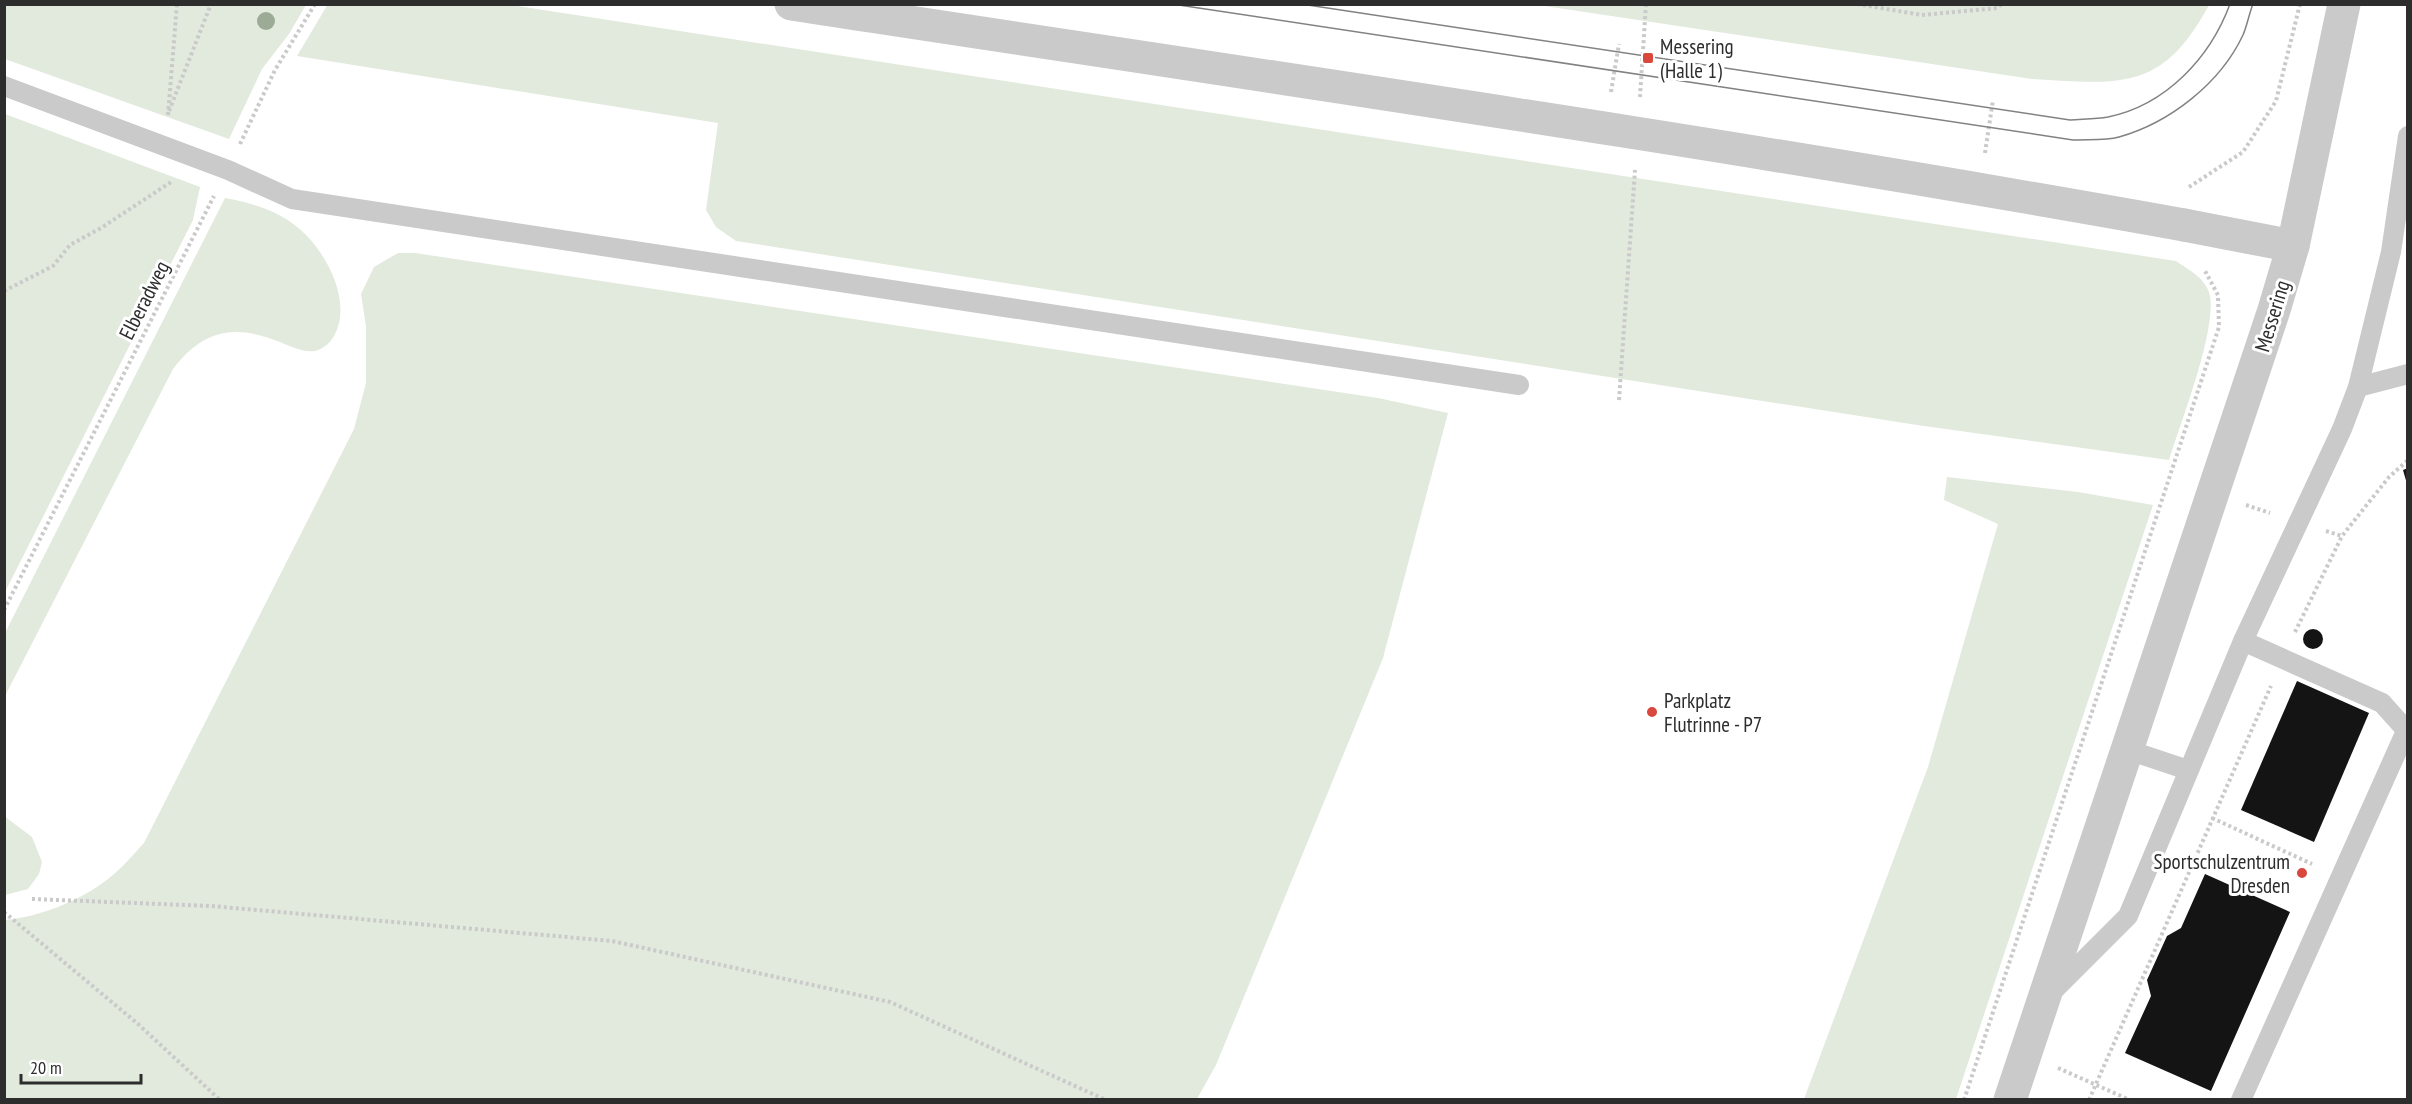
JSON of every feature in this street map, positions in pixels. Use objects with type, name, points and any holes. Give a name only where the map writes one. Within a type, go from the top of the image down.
[{"type":"street","points":[[791,4],[1605,128],[1979,188],[2293,246]]},
{"type":"street","name":"Messering","points":[[2010,1100],[2214,495],[2293,246],[2344,4]]},
{"type":"lane","points":[[4,86],[228,170],[292,200],[1519,385]]},
{"type":"lane","points":[[2044,1000],[2128,916],[2243,641],[2342,429],[2358,387],[2391,252],[2408,136]]},
{"type":"lane","points":[[2358,387],[2408,374]]},
{"type":"lane","points":[[2241,1100],[2407,732],[2382,704],[2243,641]]},
{"type":"lane","points":[[2128,750],[2188,770]]},
{"type":"path","points":[[163,145],[168,114],[177,4]]},
{"type":"path","points":[[168,114],[211,4]]},
{"type":"path","name":"Elberadweg","points":[[4,610],[228,170],[275,70],[315,4]]},
{"type":"path","points":[[1639,109],[1646,4]]},
{"type":"path","points":[[1857,4],[1922,15],[1998,9],[2001,4]]},
{"type":"path","points":[[2178,186],[2190,187],[2243,152],[2276,101],[2300,4]]},
{"type":"path","points":[[1605,128],[1619,44]]},
{"type":"path","points":[[1993,100],[1984,156],[1995,158]]},
{"type":"path","points":[[4,291],[53,266],[70,245],[101,228],[204,161]]},
{"type":"path","points":[[1619,400],[1635,167]]},
{"type":"path","points":[[1964,1100],[2219,327],[2218,295],[2208,272],[2190,258],[2179,253],[2184,225]]},
{"type":"path","points":[[2089,1100],[2282,660],[2342,536]]},
{"type":"path","points":[[2212,818],[2340,877]]},
{"type":"path","points":[[32,899],[211,906],[612,941],[890,1002],[1106,1100]]},
{"type":"path","points":[[4,912],[138,1024],[220,1100]]},
{"type":"shaded area","points":[[328,4],[511,5],[2176,261],[2197,276],[2208,290],[2210,312],[2208,332],[2169,460],[1917,425],[736,241],[716,227],[706,210],[718,123],[297,56]]},
{"type":"shaded area","points":[[4,5],[306,5],[289,34],[262,69],[229,139],[5,59]]},
{"type":"shaded area","points":[[1538,5],[2209,5],[2192,33],[2174,54],[2156,68],[2136,77],[2091,82],[2032,79]]},
{"type":"shaded area","points":[[5,114],[200,187],[193,220],[5,592]]},
{"type":"shaded area","points":[[225,198],[258,206],[279,215],[297,227],[315,245],[330,268],[339,295],[339,322],[335,334],[324,347],[306,351],[248,333],[221,334],[196,345],[173,369],[5,696],[5,633]]},
{"type":"shaded area","points":[[398,253],[415,253],[1378,398],[1448,413],[1383,658],[1216,1065],[1197,1099],[5,1099],[5,920],[45,912],[85,894],[113,875],[144,843],[354,429],[366,383],[366,326],[361,294],[374,267]]},
{"type":"shaded area","points":[[1947,477],[2078,492],[2153,505],[1956,1099],[1804,1099],[1928,767],[1998,524],[1944,500]]},
{"type":"shaded area","points":[[4,816],[32,837],[42,862],[39,874],[28,889],[5,895]]},
{"type":"building","points":[[2408,468],[2408,484],[2407,484],[2403,470]]},
{"type":"building","points":[[2313,629],[2320,632],[2323,639],[2320,646],[2313,649],[2306,646],[2303,639],[2306,632]]},
{"type":"building","points":[[2297,681],[2369,713],[2314,842],[2241,810]]},
{"type":"building","points":[[2205,874],[2290,912],[2211,1091],[2125,1053],[2151,996],[2147,980],[2167,936],[2181,928]]},
{"type":"tram line","points":[[1172,4],[2073,140],[2114,138],[2138,131],[2191,99],[2221,70],[2233,53],[2243,35],[2253,4]]},
{"type":"tram line","points":[[1301,4],[2070,120],[2108,117],[2129,111],[2167,90],[2198,60],[2211,43],[2230,4]]},
{"type":"place","name":"Messering (Halle 1)","points":[[1648,58]]},
{"type":"place","name":"Parkplatz Flutrinne - P7","points":[[1652,712]]},
{"type":"place","name":"Sportschulzentrum Dresden","points":[[2302,873]]}]
